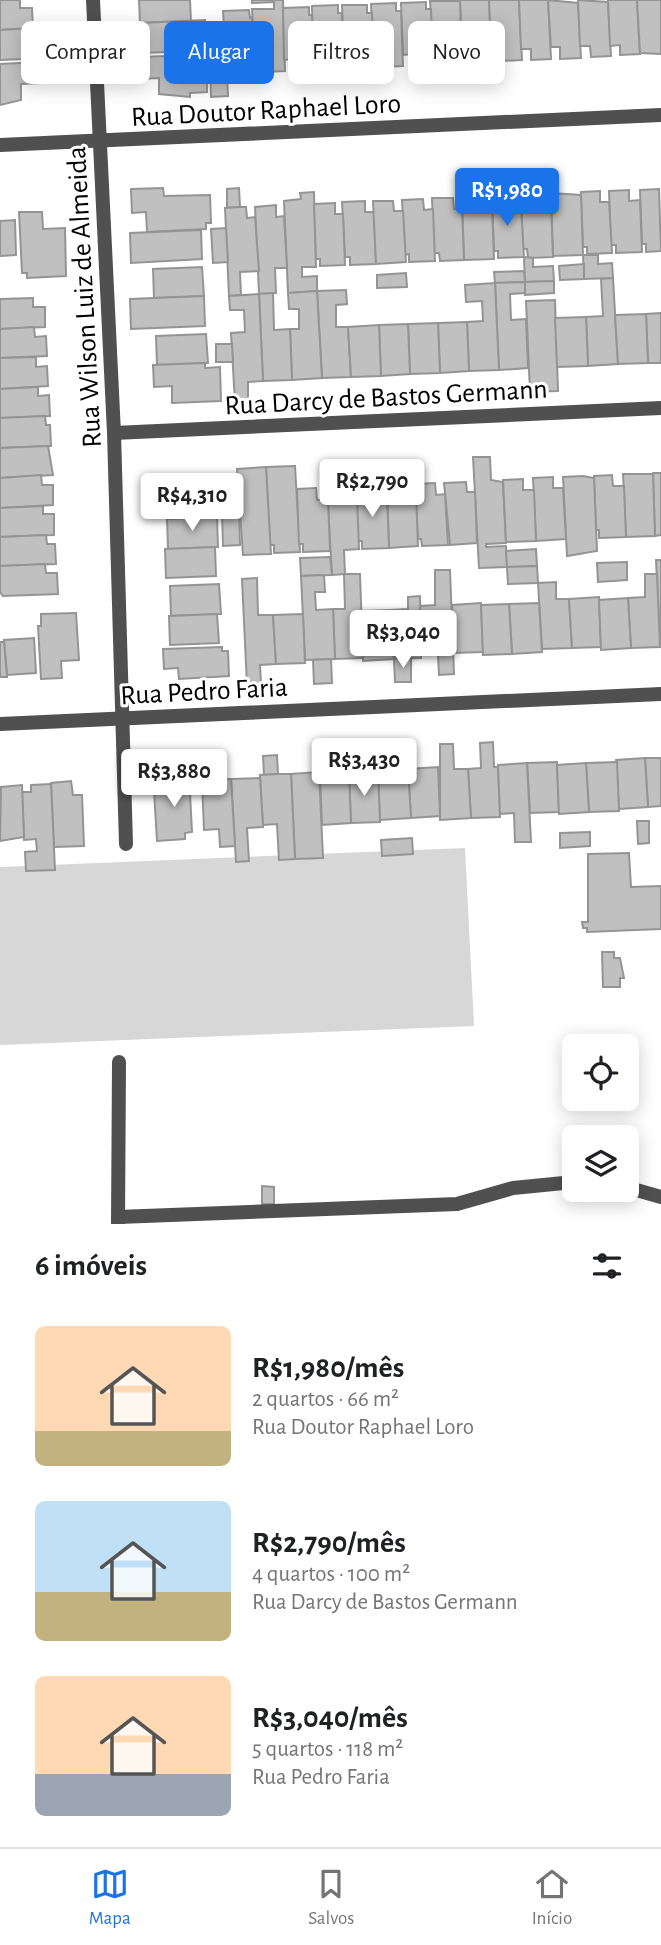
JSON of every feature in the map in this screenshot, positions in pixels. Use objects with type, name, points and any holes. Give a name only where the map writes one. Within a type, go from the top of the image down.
[{"type":"street","name":"Rua Wilson Luiz de Almeida","points":[[93,0],[114,433],[126,844]]},
{"type":"street","name":"Rua Doutor Raphael Loro","points":[[0,145],[661,115]]},
{"type":"street","name":"Rua Darcy de Bastos Germann","points":[[114,433],[661,408]]},
{"type":"street","name":"Rua Pedro Faria","points":[[0,724],[661,694]]},
{"type":"street","points":[[119,1062],[118,1221],[457,1204],[513,1188],[562,1183]]},
{"type":"street","points":[[639,1191],[661,1197]]},
{"type":"shaded area","points":[[465,848],[474,1026],[0,1045],[0,867]]},
{"type":"building","points":[[0,0],[20,0],[20,8],[32,8],[33,21],[21,21],[21,29],[0,30]]},
{"type":"building","points":[[139,0],[190,0],[191,21],[140,21]]},
{"type":"building","points":[[252,0],[283,0],[285,71],[274,72],[274,21],[253,21],[252,9],[274,9],[274,2],[252,3]]},
{"type":"building","points":[[460,0],[489,0],[490,21],[461,21]]},
{"type":"building","points":[[489,0],[519,0],[522,60],[505,61],[505,21],[490,21]]},
{"type":"building","points":[[519,0],[548,0],[551,59],[531,60],[531,49],[521,49]]},
{"type":"building","points":[[548,0],[578,3],[581,58],[560,59],[560,47],[551,47]]},
{"type":"building","points":[[578,0],[608,2],[611,56],[591,57],[590,46],[580,46]]},
{"type":"building","points":[[608,0],[637,0],[640,54],[620,55],[620,45],[610,46]]},
{"type":"building","points":[[637,0],[661,0],[661,54],[640,53]]},
{"type":"building","points":[[430,1],[460,1],[461,21],[431,21]]},
{"type":"building","points":[[426,2],[426,9],[431,9],[431,21],[408,21],[408,55],[403,55],[401,3]]},
{"type":"building","points":[[396,3],[396,11],[401,11],[403,66],[394,66],[394,21],[372,21],[371,4]]},
{"type":"building","points":[[338,5],[342,21],[312,21],[312,6]]},
{"type":"building","points":[[342,5],[367,5],[367,13],[372,13],[372,21],[343,21]]},
{"type":"building","points":[[309,7],[312,21],[288,21],[288,60],[284,60],[283,8]]},
{"type":"building","points":[[249,10],[252,21],[224,21],[223,11]]},
{"type":"building","points":[[164,22],[164,52],[150,53],[150,23]]},
{"type":"building","points":[[21,29],[21,59],[0,60],[0,30]]},
{"type":"building","points":[[164,56],[164,84],[207,84],[207,92],[190,93],[190,97],[159,94],[159,78],[150,78],[150,57]]},
{"type":"building","points":[[21,63],[21,100],[0,105],[0,64]]},
{"type":"building","points":[[211,84],[227,84],[228,96],[211,97]]},
{"type":"building","points":[[163,188],[164,196],[210,195],[211,223],[206,223],[206,229],[147,232],[146,212],[132,213],[131,189]]},
{"type":"building","points":[[239,188],[240,207],[227,208],[227,189]]},
{"type":"building","points":[[659,189],[661,251],[646,252],[646,244],[642,244],[640,190]]},
{"type":"building","points":[[629,190],[629,201],[640,200],[642,252],[616,253],[616,245],[611,245],[609,191]]},
{"type":"building","points":[[600,191],[600,202],[609,202],[612,253],[587,254],[587,247],[583,247],[581,192]]},
{"type":"building","points":[[314,192],[316,267],[302,267],[302,277],[317,276],[317,291],[288,293],[284,201],[301,199],[300,193]]},
{"type":"building","points":[[551,193],[581,195],[583,255],[553,256]]},
{"type":"building","points":[[521,194],[541,194],[541,205],[551,204],[553,257],[528,258],[527,249],[523,249]]},
{"type":"building","points":[[492,196],[511,196],[511,206],[521,206],[524,257],[498,258],[498,251],[494,251]]},
{"type":"building","points":[[462,197],[481,197],[481,208],[492,207],[494,259],[464,260]]},
{"type":"building","points":[[432,198],[453,198],[454,209],[462,209],[464,260],[440,261],[439,253],[434,253]]},
{"type":"building","points":[[423,199],[424,210],[433,209],[435,261],[409,262],[409,254],[405,255],[402,200]]},
{"type":"building","points":[[365,201],[365,212],[374,212],[376,264],[350,265],[350,257],[345,257],[342,202]]},
{"type":"building","points":[[373,201],[393,201],[394,211],[403,211],[406,262],[376,264]]},
{"type":"building","points":[[335,203],[335,214],[343,214],[345,265],[320,266],[320,259],[316,259],[314,204]]},
{"type":"building","points":[[276,205],[276,217],[284,216],[287,268],[275,268],[276,293],[259,294],[255,207]]},
{"type":"building","points":[[246,207],[247,218],[255,217],[259,271],[240,272],[241,295],[229,296],[225,208]]},
{"type":"building","points":[[19,212],[42,212],[43,229],[65,228],[66,276],[27,278],[27,273],[22,273]]},
{"type":"building","points":[[15,220],[16,255],[0,256],[0,221]]},
{"type":"building","points":[[226,228],[228,262],[213,263],[211,229]]},
{"type":"building","points":[[201,230],[202,259],[131,263],[130,233]]},
{"type":"building","points":[[583,255],[598,255],[598,264],[612,263],[613,278],[584,279]]},
{"type":"building","points":[[524,257],[533,258],[533,267],[553,266],[554,281],[525,282]]},
{"type":"building","points":[[584,264],[584,279],[560,280],[559,266]]},
{"type":"building","points":[[202,267],[204,296],[154,298],[153,269]]},
{"type":"building","points":[[524,271],[525,282],[495,283],[494,272]]},
{"type":"building","points":[[406,273],[407,287],[377,288],[377,275]]},
{"type":"building","points":[[613,278],[618,364],[588,366],[586,317],[603,316],[601,279]]},
{"type":"building","points":[[554,281],[554,293],[525,295],[525,282]]},
{"type":"building","points":[[525,282],[525,293],[510,294],[511,320],[526,319],[528,368],[499,370],[495,283]]},
{"type":"building","points":[[495,283],[499,370],[469,371],[467,322],[483,321],[482,301],[466,302],[465,285]]},
{"type":"building","points":[[346,290],[347,304],[336,305],[336,327],[348,327],[351,377],[322,378],[317,291]]},
{"type":"building","points":[[317,291],[322,378],[292,380],[290,329],[299,329],[299,309],[289,309],[288,293]]},
{"type":"building","points":[[273,293],[274,330],[290,329],[292,380],[263,381],[259,294]]},
{"type":"building","points":[[259,294],[263,381],[248,382],[248,402],[235,403],[231,333],[245,332],[244,310],[230,310],[229,296]]},
{"type":"building","points":[[204,296],[205,326],[131,329],[130,299]]},
{"type":"building","points":[[33,298],[33,307],[45,307],[45,327],[0,329],[0,299]]},
{"type":"building","points":[[555,300],[558,391],[530,392],[526,301]]},
{"type":"building","points":[[661,313],[661,363],[648,363],[646,314]]},
{"type":"building","points":[[646,314],[648,363],[618,364],[615,315]]},
{"type":"building","points":[[586,317],[588,366],[557,367],[555,318]]},
{"type":"building","points":[[467,322],[469,371],[440,373],[438,323]]},
{"type":"building","points":[[438,323],[440,373],[410,374],[408,324]]},
{"type":"building","points":[[408,324],[410,374],[381,376],[379,325]]},
{"type":"building","points":[[379,325],[381,376],[351,377],[348,327]]},
{"type":"building","points":[[34,327],[35,337],[46,336],[47,356],[0,358],[0,329]]},
{"type":"building","points":[[206,334],[208,363],[157,365],[156,336]]},
{"type":"building","points":[[216,344],[232,344],[233,362],[216,362]]},
{"type":"building","points":[[36,357],[36,367],[47,366],[48,386],[0,389],[0,358]]},
{"type":"building","points":[[205,363],[205,368],[220,367],[221,401],[172,403],[172,386],[154,387],[153,365]]},
{"type":"building","points":[[38,387],[38,396],[49,395],[50,416],[0,418],[0,389]]},
{"type":"building","points":[[45,416],[46,425],[50,425],[51,446],[0,448],[0,418]]},
{"type":"building","points":[[48,446],[53,475],[0,478],[0,448]]},
{"type":"building","points":[[473,457],[490,457],[491,480],[503,482],[506,543],[486,544],[486,547],[506,546],[507,567],[479,568]]},
{"type":"building","points":[[295,466],[300,552],[274,553],[274,545],[270,545],[266,467]]},
{"type":"building","points":[[266,467],[271,554],[243,555],[237,469]]},
{"type":"building","points":[[653,473],[661,473],[661,535],[655,536]]},
{"type":"building","points":[[223,474],[224,493],[238,492],[239,512],[161,516],[158,477]]},
{"type":"building","points":[[623,474],[653,474],[655,536],[626,537]]},
{"type":"building","points":[[41,475],[42,485],[53,485],[53,505],[0,508],[0,478]]},
{"type":"building","points":[[612,475],[613,486],[624,486],[626,537],[599,538],[599,530],[596,530],[594,476]]},
{"type":"building","points":[[553,477],[553,488],[563,488],[566,539],[536,541],[533,478]]},
{"type":"building","points":[[563,477],[594,478],[597,551],[567,556]]},
{"type":"building","points":[[523,479],[523,490],[534,490],[536,541],[506,542],[503,480]]},
{"type":"building","points":[[466,482],[467,492],[475,492],[477,543],[450,545],[444,483]]},
{"type":"building","points":[[435,483],[436,495],[445,494],[448,545],[422,546],[421,539],[418,539],[415,484]]},
{"type":"building","points":[[406,484],[406,495],[416,495],[418,546],[389,548],[387,485]]},
{"type":"building","points":[[376,486],[377,497],[387,496],[389,548],[362,549],[362,541],[358,541],[356,487]]},
{"type":"building","points":[[346,487],[347,498],[357,497],[359,549],[344,550],[345,574],[332,575],[327,488]]},
{"type":"building","points":[[316,488],[317,500],[328,499],[330,551],[303,552],[303,544],[299,544],[297,489]]},
{"type":"building","points":[[43,506],[43,514],[54,514],[54,535],[0,537],[0,508]]},
{"type":"building","points":[[239,512],[240,545],[223,546],[222,513]]},
{"type":"building","points":[[217,517],[218,547],[168,549],[167,519]]},
{"type":"building","points":[[46,535],[47,544],[55,544],[56,564],[0,566],[0,537]]},
{"type":"building","points":[[215,547],[216,576],[166,578],[165,549]]},
{"type":"building","points":[[536,549],[537,566],[507,567],[506,551]]},
{"type":"building","points":[[330,557],[332,575],[301,576],[300,558]]},
{"type":"building","points":[[656,560],[661,560],[661,644],[660,644]]},
{"type":"building","points":[[627,562],[627,580],[598,582],[597,563]]},
{"type":"building","points":[[45,564],[46,573],[57,573],[58,594],[3,596],[0,592],[0,566]]},
{"type":"building","points":[[537,566],[538,583],[508,584],[507,567]]},
{"type":"building","points":[[435,570],[450,570],[454,674],[439,675],[438,654],[421,655],[420,606],[435,605]]},
{"type":"building","points":[[344,574],[360,574],[363,658],[335,659],[333,609],[345,609]]},
{"type":"building","points":[[645,574],[657,574],[660,647],[631,648],[628,598],[645,597]]},
{"type":"building","points":[[324,575],[325,592],[315,592],[316,610],[333,609],[335,659],[305,660],[301,576]]},
{"type":"building","points":[[257,578],[258,615],[273,615],[276,664],[260,665],[261,684],[247,685],[242,579]]},
{"type":"building","points":[[556,582],[556,599],[569,599],[572,648],[542,649],[538,583]]},
{"type":"building","points":[[219,584],[221,614],[171,616],[170,586]]},
{"type":"building","points":[[420,596],[421,658],[394,659],[391,610],[408,609],[408,597]]},
{"type":"building","points":[[599,597],[601,647],[572,648],[569,599]]},
{"type":"building","points":[[628,598],[631,648],[601,650],[599,600]]},
{"type":"building","points":[[481,603],[483,652],[453,653],[452,605]]},
{"type":"building","points":[[539,603],[542,652],[512,654],[509,604]]},
{"type":"building","points":[[509,604],[512,654],[483,655],[481,605]]},
{"type":"building","points":[[391,610],[394,659],[363,661],[361,611]]},
{"type":"building","points":[[76,613],[79,660],[61,661],[62,678],[41,679],[38,626],[41,626],[41,614]]},
{"type":"building","points":[[217,614],[219,643],[170,645],[169,616]]},
{"type":"building","points":[[303,614],[305,663],[276,664],[273,615]]},
{"type":"building","points":[[34,638],[36,673],[7,675],[4,640]]},
{"type":"building","points":[[0,642],[4,642],[7,677],[0,677]]},
{"type":"building","points":[[222,647],[222,651],[228,651],[229,676],[179,679],[178,668],[164,669],[163,649]]},
{"type":"building","points":[[411,658],[411,682],[395,682],[394,659]]},
{"type":"building","points":[[331,659],[332,683],[314,684],[313,660]]},
{"type":"building","points":[[493,742],[494,767],[498,767],[500,817],[471,818],[468,769],[481,768],[480,743]]},
{"type":"building","points":[[440,744],[453,744],[454,769],[468,769],[471,818],[440,820]]},
{"type":"building","points":[[277,755],[278,774],[264,775],[263,756]]},
{"type":"building","points":[[214,757],[215,780],[203,780],[201,758]]},
{"type":"building","points":[[645,758],[661,758],[661,806],[648,807]]},
{"type":"building","points":[[645,758],[648,807],[619,809],[616,760]]},
{"type":"building","points":[[557,762],[559,812],[530,813],[527,763]]},
{"type":"building","points":[[617,762],[619,811],[589,812],[586,763]]},
{"type":"building","points":[[527,763],[531,842],[515,842],[514,813],[500,814],[498,765]]},
{"type":"building","points":[[586,763],[589,812],[559,814],[557,765]]},
{"type":"building","points":[[438,767],[440,816],[411,818],[408,769]]},
{"type":"building","points":[[408,769],[411,818],[380,820],[378,771]]},
{"type":"building","points":[[319,772],[323,858],[295,859],[291,774]]},
{"type":"building","points":[[378,773],[380,822],[351,823],[349,774]]},
{"type":"building","points":[[189,774],[192,832],[185,833],[185,839],[157,841],[154,790],[169,789],[168,775]]},
{"type":"building","points":[[291,774],[295,859],[279,860],[277,824],[263,825],[260,775]]},
{"type":"building","points":[[349,774],[351,823],[322,825],[320,775]]},
{"type":"building","points":[[260,778],[263,827],[247,828],[249,861],[236,862],[231,779]]},
{"type":"building","points":[[231,779],[235,846],[220,847],[219,829],[204,830],[202,780]]},
{"type":"building","points":[[71,781],[73,795],[82,795],[84,846],[54,847],[51,783]]},
{"type":"building","points":[[51,784],[55,870],[26,871],[25,852],[37,851],[36,839],[24,840],[22,792],[31,792],[31,785]]},
{"type":"building","points":[[22,785],[24,837],[0,841],[1,787]]},
{"type":"building","points":[[637,821],[649,821],[649,843],[638,844]]},
{"type":"building","points":[[590,832],[590,846],[560,848],[560,833]]},
{"type":"building","points":[[412,838],[413,854],[382,856],[381,840]]},
{"type":"building","points":[[629,853],[631,887],[661,886],[661,929],[587,932],[582,922],[588,922],[588,854]]},
{"type":"building","points":[[602,952],[614,952],[614,958],[620,958],[624,978],[620,978],[620,987],[603,987]]},
{"type":"building","points":[[262,1186],[274,1187],[274,1204],[262,1204]]}]
